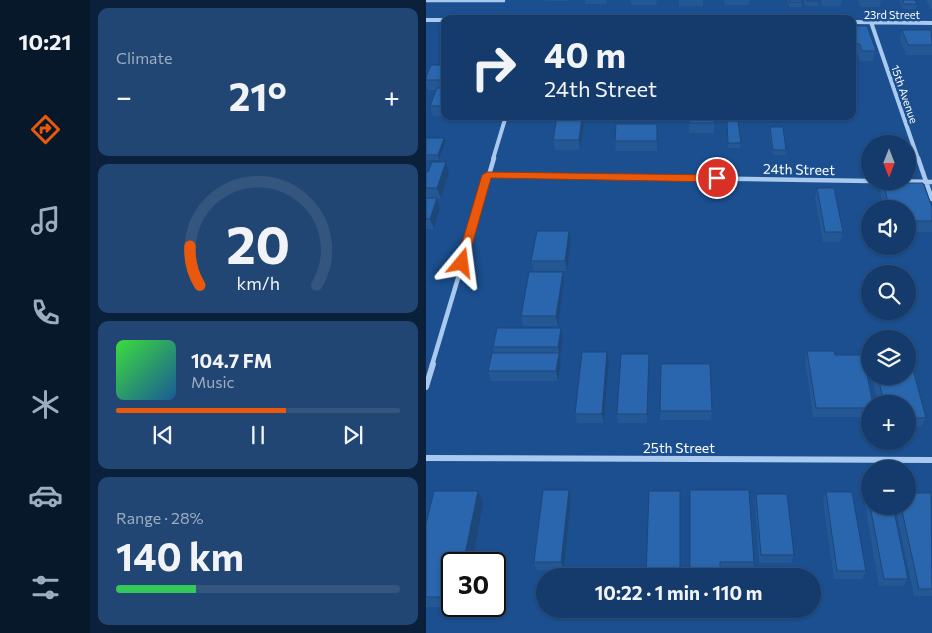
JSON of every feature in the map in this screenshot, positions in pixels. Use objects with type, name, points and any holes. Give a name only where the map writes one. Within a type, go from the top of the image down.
[{"type":"street","points":[[426,20],[441,20]]},
{"type":"street","name":"23rd Street","points":[[856,22],[932,23]]},
{"type":"street","name":"15th Avenue","points":[[871,22],[932,199]]},
{"type":"street","points":[[426,387],[505,120]]},
{"type":"street","name":"24th Street","points":[[487,175],[861,181]]},
{"type":"street","points":[[916,182],[932,182]]},
{"type":"street","name":"25th Street","points":[[426,458],[932,460]]},
{"type":"lane","points":[[426,1],[504,1]]},
{"type":"building","points":[[790,0],[802,0],[802,2],[790,2]]},
{"type":"building","points":[[903,0],[915,0],[917,4],[904,4]]},
{"type":"building","points":[[856,26],[867,26],[876,51],[862,51],[860,44],[856,44]]},
{"type":"building","points":[[902,30],[931,30],[932,45],[908,45]]},
{"type":"building","points":[[431,65],[441,65],[441,80],[426,80]]},
{"type":"building","points":[[437,88],[441,88],[441,106],[430,106]]},
{"type":"building","points":[[556,120],[582,120],[579,140],[553,140]]},
{"type":"building","points":[[689,120],[714,120],[714,123],[689,123]]},
{"type":"building","points":[[727,121],[738,121],[741,143],[728,143]]},
{"type":"building","points":[[616,124],[657,124],[657,141],[615,141]]},
{"type":"building","points":[[770,127],[783,127],[786,150],[773,150]]},
{"type":"building","points":[[426,138],[444,138],[438,155],[426,155]]},
{"type":"building","points":[[432,162],[446,162],[437,188],[426,188],[426,172],[428,172]]},
{"type":"building","points":[[916,183],[923,183],[932,207],[932,221],[916,221],[916,200],[888,200],[885,190],[916,190]]},
{"type":"building","points":[[817,188],[834,188],[843,232],[825,232]]},
{"type":"building","points":[[426,198],[437,198],[430,219],[426,219]]},
{"type":"building","points":[[537,231],[569,231],[565,261],[531,261]]},
{"type":"building","points":[[529,272],[563,272],[556,316],[521,316]]},
{"type":"building","points":[[497,328],[561,328],[558,347],[493,347]]},
{"type":"building","points":[[807,351],[834,351],[835,355],[861,355],[861,385],[869,385],[871,395],[861,395],[861,408],[816,408]]},
{"type":"building","points":[[582,352],[607,352],[602,414],[575,414]]},
{"type":"building","points":[[492,353],[559,353],[556,371],[488,371]]},
{"type":"building","points":[[621,354],[649,354],[647,414],[617,414]]},
{"type":"building","points":[[661,364],[710,364],[712,411],[660,411]]},
{"type":"building","points":[[916,381],[926,418],[916,418],[916,395],[882,395],[880,385],[916,385]]},
{"type":"building","points":[[543,490],[569,490],[561,562],[534,562]]},
{"type":"building","points":[[690,490],[749,490],[754,562],[720,562],[720,568],[690,568]]},
{"type":"building","points":[[434,491],[478,491],[465,552],[441,552],[441,597],[426,597],[426,524]]},
{"type":"building","points":[[649,491],[680,491],[680,568],[646,568]]},
{"type":"building","points":[[826,492],[852,492],[866,571],[837,571]]},
{"type":"building","points":[[916,493],[931,493],[932,589],[919,589],[903,515],[916,515]]},
{"type":"building","points":[[756,494],[787,494],[794,555],[761,555]]},
{"type":"building","points":[[872,515],[895,515],[908,579],[884,579]]},
{"type":"route","points":[[462,263],[487,175],[717,178]]}]
